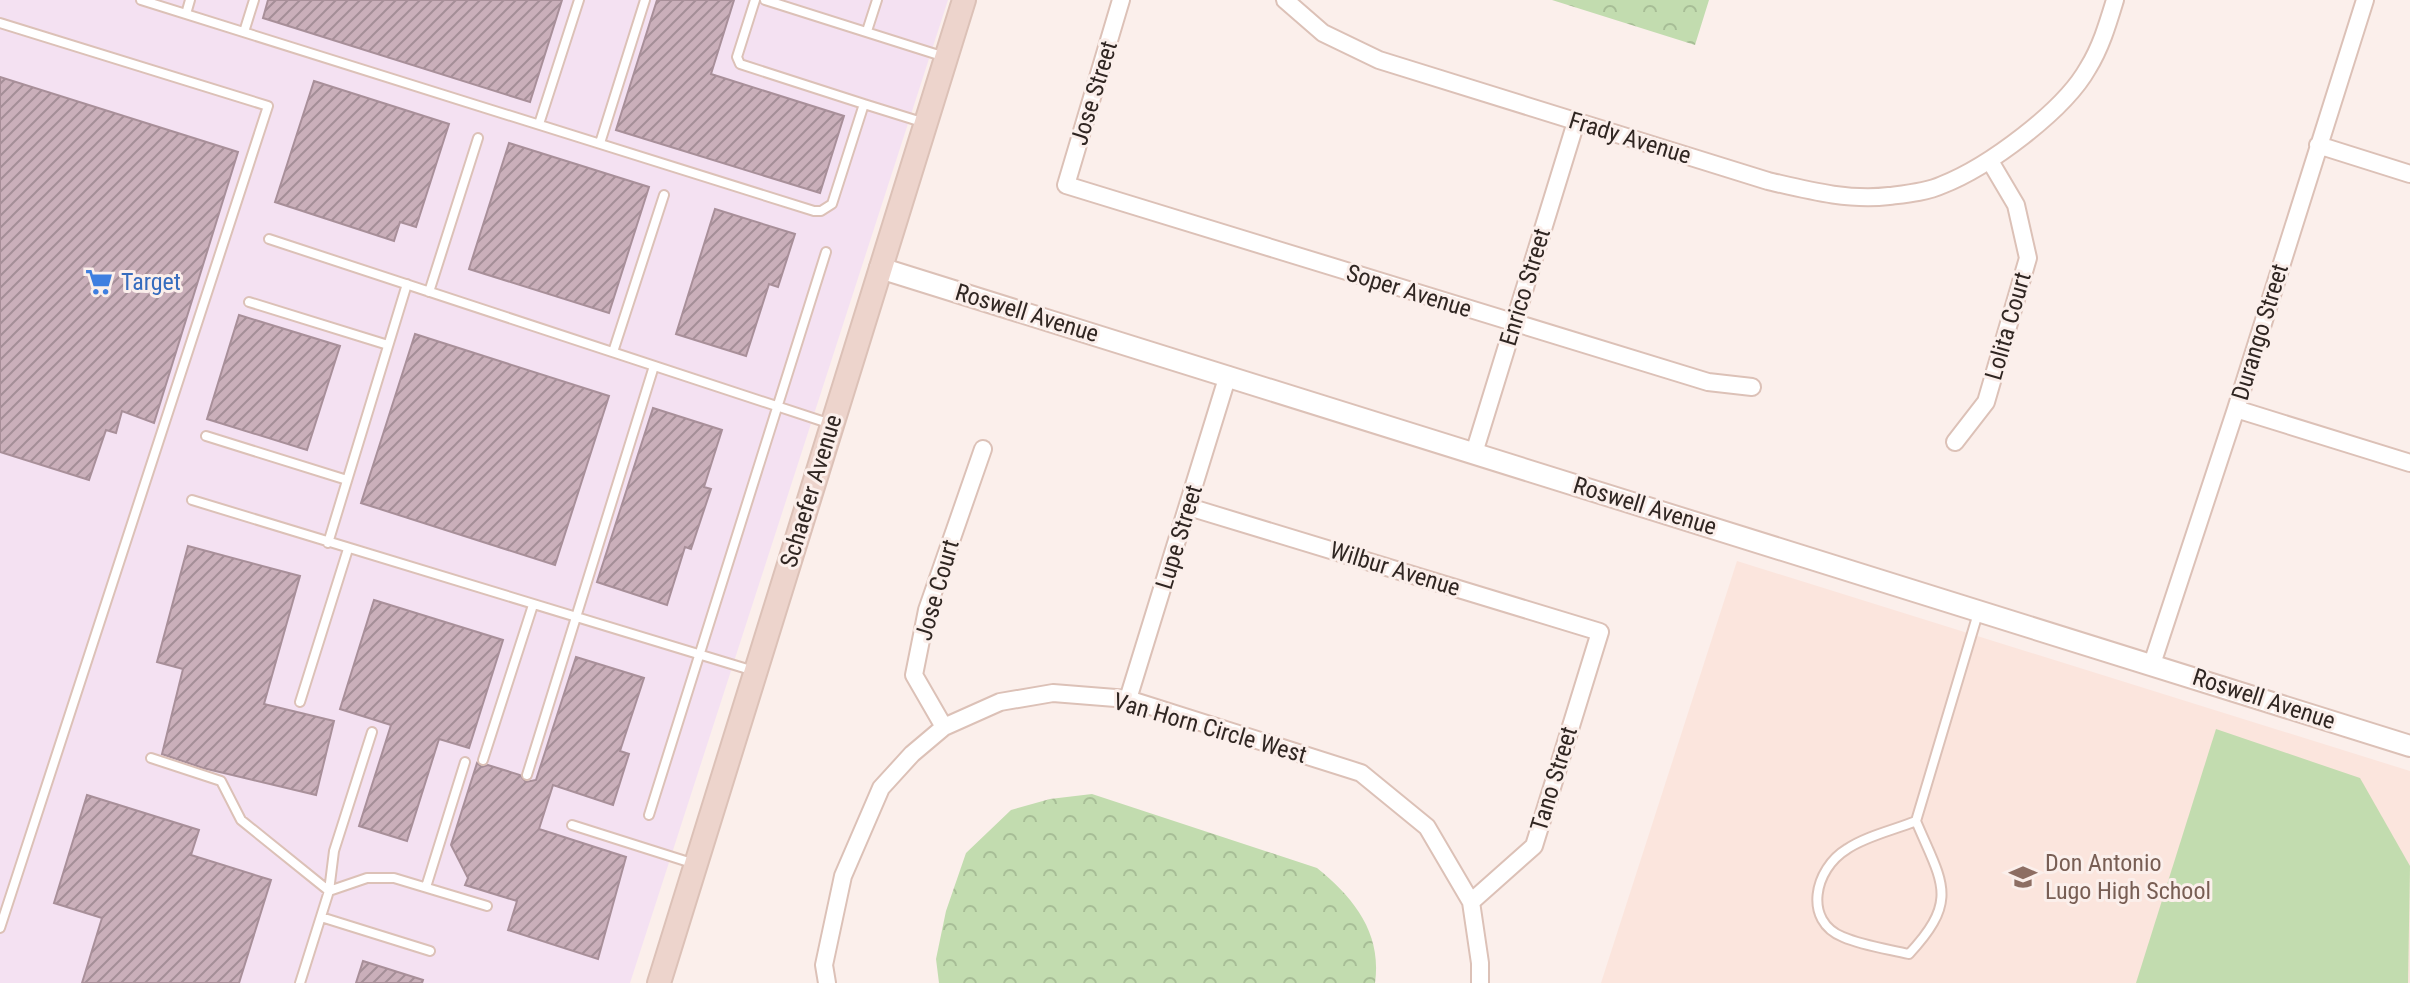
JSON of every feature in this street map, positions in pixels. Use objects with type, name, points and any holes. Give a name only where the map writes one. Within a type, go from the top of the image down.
[{"type":"main road","name":"Schaefer Avenue","points":[[659,983],[964,0]]},
{"type":"street","name":"Jose Street","points":[[1066,185],[1121,0]]},
{"type":"street","name":"Frady Avenue","points":[[1285,0],[1323,33],[1379,60],[1768,181],[1824,194],[1886,196],[1941,186],[1990,161],[2061,103],[2087,71],[2102,42],[2115,0]]},
{"type":"street","name":"Durango Street","points":[[2152,664],[2365,0]]},
{"type":"street","name":"Enrico Street","points":[[1474,453],[1576,122]]},
{"type":"street","points":[[2318,145],[2410,174]]},
{"type":"street","name":"Lolita Court","points":[[1955,442],[1986,402],[2028,258],[2016,205],[1990,161]]},
{"type":"street","name":"Soper Avenue","points":[[1066,185],[1708,382],[1752,387]]},
{"type":"street","name":"Roswell Avenue","points":[[880,268],[2410,746]]},
{"type":"street","name":"Lupe Street","points":[[1128,699],[1228,375]]},
{"type":"street","points":[[2236,409],[2410,463]]},
{"type":"street","name":"Jose Court","points":[[944,727],[914,675],[927,610],[983,449]]},
{"type":"street","name":"Wilbur Avenue","points":[[1189,507],[1600,632]]},
{"type":"street","name":"Tano Street","points":[[1471,902],[1534,846],[1600,632]]},
{"type":"street","name":"Van Horn Circle West","points":[[827,983],[824,965],[843,876],[881,788],[912,754],[944,727],[1000,702],[1053,693],[1128,699],[1361,773],[1427,827],[1471,902]]},
{"type":"street","points":[[1471,902],[1480,983]]},
{"type":"lane","points":[[141,0],[821,211],[832,204],[864,104]]},
{"type":"lane","points":[[186,14],[190,0]]},
{"type":"lane","points":[[244,32],[254,0]]},
{"type":"lane","points":[[539,124],[579,0]]},
{"type":"lane","points":[[600,143],[645,0]]},
{"type":"lane","points":[[755,0],[737,57],[740,64],[925,123]]},
{"type":"lane","points":[[765,0],[946,57]]},
{"type":"lane","points":[[867,31],[877,0]]},
{"type":"lane","points":[[0,23],[268,106],[0,928]]},
{"type":"lane","points":[[429,292],[478,138]]},
{"type":"lane","points":[[613,352],[664,195]]},
{"type":"lane","points":[[269,239],[832,424]]},
{"type":"lane","points":[[649,815],[826,252]]},
{"type":"lane","points":[[328,543],[407,284]]},
{"type":"lane","points":[[249,302],[388,345]]},
{"type":"lane","points":[[527,775],[654,366]]},
{"type":"lane","points":[[206,436],[347,480]]},
{"type":"lane","points":[[192,500],[755,671]]},
{"type":"lane","points":[[300,702],[348,549]]},
{"type":"lane","points":[[483,760],[533,605]]},
{"type":"lane","points":[[1916,821],[1846,849],[1824,874],[1815,903],[1821,920],[1841,937],[1909,954],[1930,932],[1941,910],[1940,878],[1916,821],[1979,610]]},
{"type":"lane","points":[[300,983],[329,891],[334,851],[372,732]]},
{"type":"lane","points":[[151,758],[221,781],[241,820],[329,891]]},
{"type":"lane","points":[[426,887],[465,762]]},
{"type":"lane","points":[[572,825],[696,864]]},
{"type":"lane","points":[[329,891],[367,878],[400,879],[487,906]]},
{"type":"lane","points":[[321,917],[430,951]]},
{"type":"shaded area","points":[[0,0],[948,0],[630,983],[0,983]]},
{"type":"shaded area","name":"Don Antonio Lugo High School","points":[[1737,561],[2410,771],[2410,983],[1601,983]]},
{"type":"green space","points":[[1552,0],[1709,0],[1695,45]]},
{"type":"green space","points":[[2216,729],[2360,778],[2410,866],[2408,983],[2136,983]]},
{"type":"green space","points":[[1092,794],[1317,868],[1343,892],[1362,918],[1374,948],[1375,983],[939,983],[936,959],[946,911],[966,853],[1011,810],[1050,799]]},
{"type":"building","points":[[268,0],[562,0],[530,102],[263,18]]},
{"type":"building","points":[[657,0],[734,0],[711,74],[844,116],[820,193],[616,130]]},
{"type":"building","name":"Target","points":[[0,77],[238,152],[154,423],[122,411],[116,433],[106,430],[89,480],[0,452]]},
{"type":"building","points":[[314,81],[449,124],[416,227],[400,222],[394,241],[275,202]]},
{"type":"building","points":[[509,143],[649,187],[609,313],[469,269]]},
{"type":"building","points":[[715,209],[795,234],[778,287],[769,284],[746,356],[676,334]]},
{"type":"building","points":[[239,315],[340,346],[307,450],[207,419]]},
{"type":"building","points":[[415,334],[609,396],[555,565],[361,503]]},
{"type":"building","points":[[653,408],[722,430],[704,487],[711,489],[691,549],[685,547],[667,605],[597,582]]},
{"type":"building","points":[[188,546],[300,576],[264,704],[334,721],[316,795],[203,768],[162,754],[183,669],[157,662]]},
{"type":"building","points":[[374,600],[503,640],[469,748],[439,739],[407,841],[359,826],[391,725],[340,709]]},
{"type":"building","points":[[576,657],[644,678],[620,751],[629,754],[613,805],[553,785],[539,829],[626,857],[598,959],[508,930],[517,901],[465,885],[468,878],[451,845],[477,763],[482,767],[488,765],[520,775],[526,782],[536,780]]},
{"type":"building","points":[[87,795],[199,830],[191,855],[271,880],[239,983],[82,983],[102,918],[54,903]]},
{"type":"building","points":[[363,961],[423,980],[422,983],[356,983]]},
{"type":"place","name":"Target","points":[[99,282]]},
{"type":"place","name":"Don Antonio Lugo High School","points":[[2023,877]]}]
